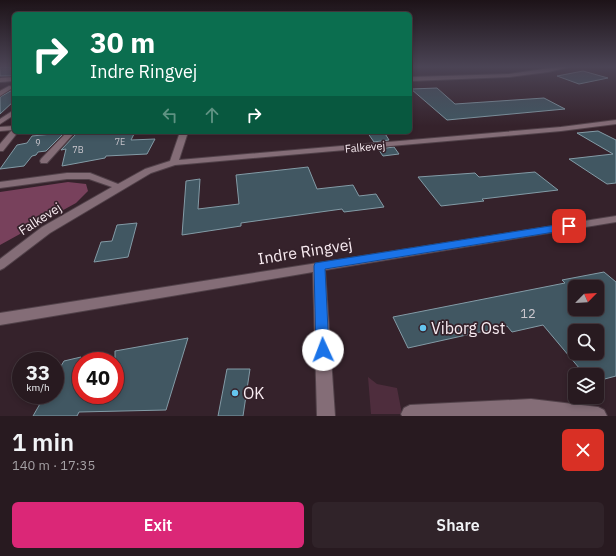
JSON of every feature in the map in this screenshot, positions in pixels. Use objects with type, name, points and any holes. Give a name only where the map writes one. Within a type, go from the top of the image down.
[{"type":"street","points":[[0,94],[11,87]]},
{"type":"street","points":[[0,122],[12,113]]},
{"type":"street","name":"Falkevej","points":[[0,265],[46,230],[119,187],[148,171],[174,163],[554,130],[616,122]]},
{"type":"street","points":[[0,129],[12,128]]},
{"type":"street","points":[[0,149],[12,134]]},
{"type":"street","points":[[44,161],[69,134]]},
{"type":"street","points":[[174,163],[183,134]]},
{"type":"street","points":[[0,185],[67,176],[90,176],[119,187]]},
{"type":"street","name":"Indre Ringvej","points":[[0,319],[616,219]]},
{"type":"street","points":[[319,266],[326,416]]},
{"type":"street","points":[[410,414],[531,408],[598,416]]},
{"type":"shaded area","points":[[68,182],[86,184],[88,191],[76,203],[0,245],[0,192]]},
{"type":"shaded area","points":[[368,377],[377,384],[397,388],[402,414],[371,414]]},
{"type":"building","points":[[437,88],[455,104],[544,98],[565,109],[447,120],[412,89]]},
{"type":"building","points":[[12,90],[12,103],[0,114],[0,97]]},
{"type":"building","points":[[598,131],[616,140],[616,183],[607,184],[569,159],[613,154],[577,133]]},
{"type":"building","points":[[63,134],[46,151],[38,152],[36,155],[32,156],[24,166],[0,169],[17,145],[27,143],[32,136]]},
{"type":"building","points":[[76,134],[134,134],[131,140],[155,139],[147,154],[106,156],[105,158],[62,166],[66,149],[61,150]]},
{"type":"building","points":[[368,134],[385,134],[389,140],[374,142]]},
{"type":"building","points":[[394,147],[399,154],[383,156],[378,149]]},
{"type":"building","points":[[308,167],[317,189],[353,185],[359,196],[376,194],[384,207],[344,212],[342,209],[241,223],[241,226],[182,235],[186,181],[200,179],[198,209],[239,204],[236,175]]},
{"type":"building","points":[[535,172],[558,190],[482,199],[484,201],[441,206],[418,177],[475,173],[479,177]]},
{"type":"building","points":[[137,223],[128,257],[94,262],[101,242],[112,241],[117,225]]},
{"type":"building","points":[[604,272],[616,282],[616,376],[604,379],[604,368],[579,368],[572,360],[604,360],[604,324],[568,324],[568,355],[543,325],[512,332],[507,326],[408,348],[393,317],[565,283],[562,280]]},
{"type":"building","points":[[188,338],[166,410],[79,412],[77,416],[33,416],[40,404],[64,404],[64,361],[72,359],[72,404],[124,404],[124,352],[115,351]]},
{"type":"building","name":"OK","points":[[227,369],[250,369],[243,416],[218,416]]},
{"type":"place","name":"Viborg Ost","points":[[423,328]]},
{"type":"place","name":"OK","points":[[235,393]]},
{"type":"route","points":[[323,350],[319,266],[569,226]]}]
